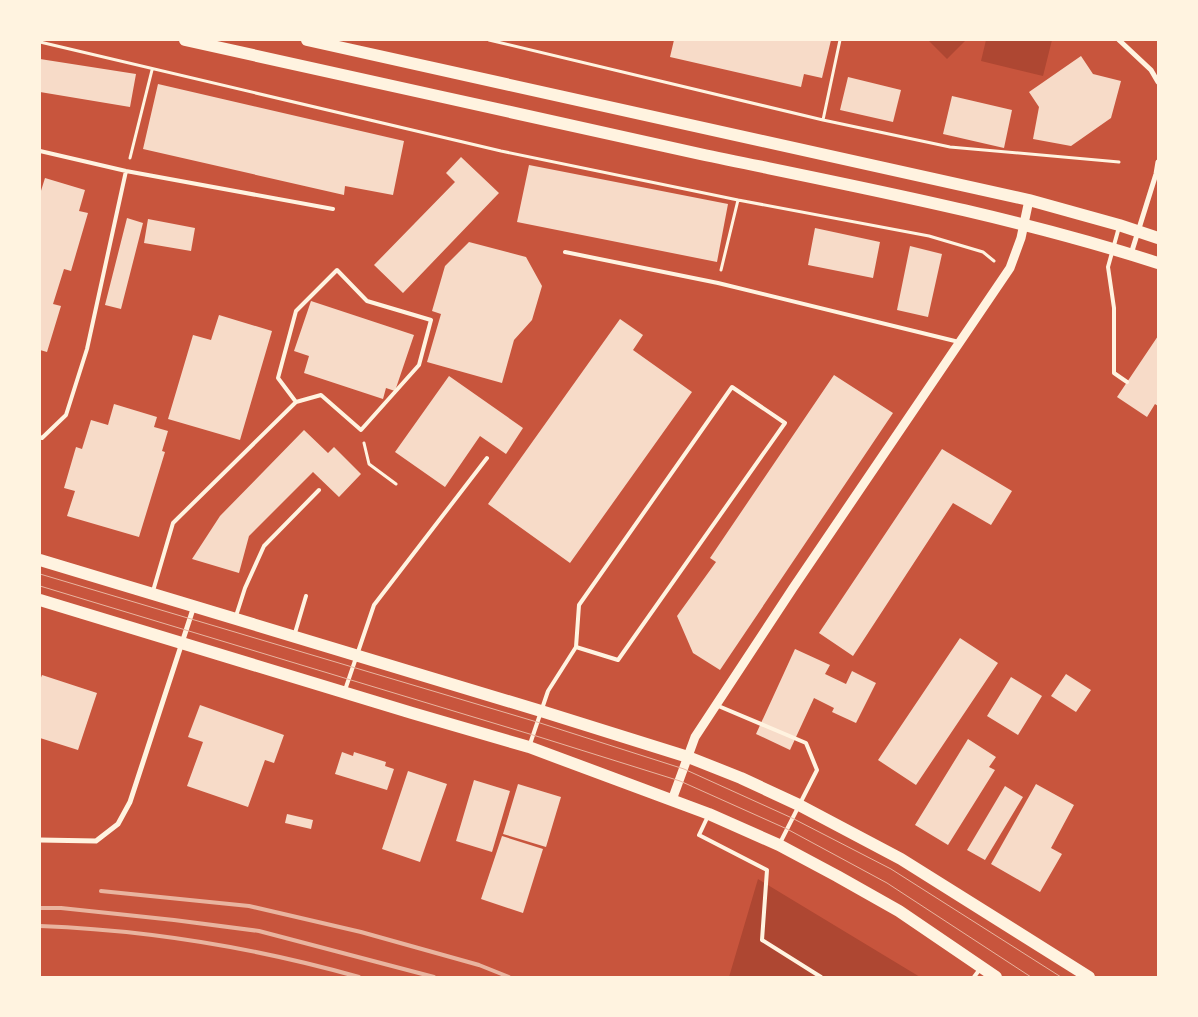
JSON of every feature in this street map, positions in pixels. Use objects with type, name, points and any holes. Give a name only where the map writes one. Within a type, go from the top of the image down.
[{"type":"main road","points":[[185,40],[667,147],[936,204],[1113,249],[1158,263]]},
{"type":"main road","points":[[307,40],[1030,200],[1158,238]]},
{"type":"main road","points":[[40,560],[541,711],[688,757],[741,778],[799,805],[901,859],[1089,977]]},
{"type":"main road","points":[[40,600],[529,747],[709,814],[779,845],[899,911],[978,972],[996,977]]},
{"type":"street","points":[[1119,40],[1151,70],[1158,82]]},
{"type":"street","points":[[1131,255],[1158,162]]},
{"type":"street","points":[[672,800],[695,737],[715,705],[1010,268],[1022,238],[1030,200]]},
{"type":"street","points":[[40,840],[96,841],[118,824],[130,802],[194,606]]},
{"type":"lane","points":[[40,151],[126,171],[333,209]]},
{"type":"lane","points":[[40,437],[42,438],[66,415],[87,349],[126,171]]},
{"type":"lane","points":[[1119,225],[1108,267],[1114,308],[1114,373],[1127,382]]},
{"type":"lane","points":[[565,252],[718,283],[959,342]]},
{"type":"lane","points":[[152,593],[173,524],[296,402],[320,395],[361,430],[419,364],[431,320],[367,301],[337,270],[296,311],[278,378],[296,402]]},
{"type":"lane","points":[[529,747],[548,691],[576,647],[579,606],[732,387],[785,423],[618,660],[576,647]]},
{"type":"lane","points":[[344,692],[374,605],[486,458]]},
{"type":"lane","points":[[235,618],[245,588],[264,546],[319,490]]},
{"type":"lane","points":[[294,636],[306,596]]},
{"type":"lane","points":[[715,705],[806,743],[817,770],[779,845]]},
{"type":"lane","points":[[709,814],[699,835],[767,870],[762,940],[821,977]]},
{"type":"path","points":[[489,40],[823,120],[950,147],[1119,162]]},
{"type":"path","points":[[823,120],[840,40]]},
{"type":"path","points":[[40,42],[501,151],[738,200],[929,236],[983,252],[996,263]]},
{"type":"path","points":[[126,171],[152,70]]},
{"type":"path","points":[[718,283],[738,200]]},
{"type":"path","points":[[361,430],[369,464],[396,484]]},
{"type":"shaded area","points":[[928,40],[966,40],[947,59]]},
{"type":"shaded area","points":[[986,40],[1052,40],[1043,76],[981,61]]},
{"type":"shaded area","points":[[758,879],[920,977],[729,977]]},
{"type":"building","points":[[674,40],[831,40],[822,78],[804,74],[801,87],[670,57]]},
{"type":"building","points":[[1081,56],[1093,74],[1121,81],[1111,118],[1071,146],[1033,139],[1039,107],[1029,92]]},
{"type":"building","points":[[40,59],[136,74],[130,107],[40,92]]},
{"type":"building","points":[[848,77],[901,90],[893,122],[840,110]]},
{"type":"building","points":[[158,84],[404,141],[393,195],[345,186],[344,195],[143,149]]},
{"type":"building","points":[[952,96],[1012,110],[1004,148],[943,134]]},
{"type":"building","points":[[461,157],[499,193],[403,293],[374,265],[455,182],[446,173]]},
{"type":"building","points":[[529,165],[728,204],[717,262],[517,222]]},
{"type":"building","points":[[45,178],[85,190],[79,211],[88,213],[71,271],[64,269],[53,304],[61,306],[47,352],[40,350],[40,194]]},
{"type":"building","points":[[127,218],[143,223],[121,309],[105,305]]},
{"type":"building","points":[[148,219],[195,228],[191,251],[144,243]]},
{"type":"building","points":[[815,228],[880,242],[873,278],[808,265]]},
{"type":"building","points":[[469,242],[526,257],[542,286],[532,320],[514,340],[502,383],[427,362],[441,314],[432,311],[445,266]]},
{"type":"building","points":[[910,246],[942,254],[928,317],[897,310]]},
{"type":"building","points":[[311,301],[414,335],[395,391],[386,388],[383,399],[304,373],[309,356],[294,351]]},
{"type":"building","points":[[219,315],[272,331],[240,440],[168,419],[193,335],[211,340]]},
{"type":"building","points":[[620,319],[643,335],[633,350],[692,392],[570,563],[488,504]]},
{"type":"building","points":[[1158,336],[1158,406],[1155,404],[1147,417],[1117,397]]},
{"type":"building","points":[[834,375],[893,413],[720,670],[693,653],[677,616],[716,562],[710,558]]},
{"type":"building","points":[[449,376],[523,428],[506,454],[480,436],[445,487],[395,452]]},
{"type":"building","points":[[114,404],[157,417],[154,427],[168,431],[162,451],[165,452],[139,537],[67,516],[75,491],[64,488],[76,447],[82,449],[91,420],[108,425]]},
{"type":"building","points":[[304,430],[328,453],[334,447],[361,474],[339,497],[313,472],[249,536],[239,573],[192,559],[220,516]]},
{"type":"building","points":[[942,449],[1012,491],[991,525],[953,503],[853,656],[819,633]]},
{"type":"building","points":[[960,638],[998,663],[916,785],[878,760]]},
{"type":"building","points":[[795,649],[830,665],[825,674],[846,684],[852,671],[876,683],[856,723],[832,712],[834,708],[814,698],[790,750],[756,734]]},
{"type":"building","points":[[1066,674],[1091,690],[1076,712],[1051,696]]},
{"type":"building","points":[[42,675],[97,693],[78,750],[40,738],[40,680]]},
{"type":"building","points":[[1011,677],[1042,696],[1018,735],[987,716]]},
{"type":"building","points":[[200,705],[284,735],[274,763],[265,760],[248,807],[187,786],[203,742],[188,737]]},
{"type":"building","points":[[968,739],[996,757],[989,767],[995,770],[948,845],[915,825]]},
{"type":"building","points":[[342,752],[353,756],[354,752],[386,762],[385,766],[394,769],[387,790],[335,774]]},
{"type":"building","points":[[408,771],[447,784],[420,862],[382,849]]},
{"type":"building","points":[[474,780],[510,791],[492,852],[456,841]]},
{"type":"building","points":[[518,784],[561,797],[546,847],[503,834]]},
{"type":"building","points":[[1036,784],[1074,805],[1051,848],[1062,854],[1040,892],[991,864]]},
{"type":"building","points":[[1005,786],[1023,797],[985,860],[967,850]]},
{"type":"building","points":[[287,814],[313,820],[311,829],[285,823]]},
{"type":"building","points":[[502,836],[543,849],[523,913],[481,899]]},
{"type":"tram line","points":[[40,574],[537,722],[684,769],[792,818],[891,869],[1061,977]]},
{"type":"tram line","points":[[40,586],[680,781],[787,829],[887,883],[1031,977]]},
{"type":"railway","points":[[101,891],[249,906],[361,932],[479,965],[509,977]]},
{"type":"railway","points":[[40,908],[61,908],[259,931],[434,977]]},
{"type":"railway","points":[[40,926],[161,936],[201,942],[281,957],[359,977]]}]
